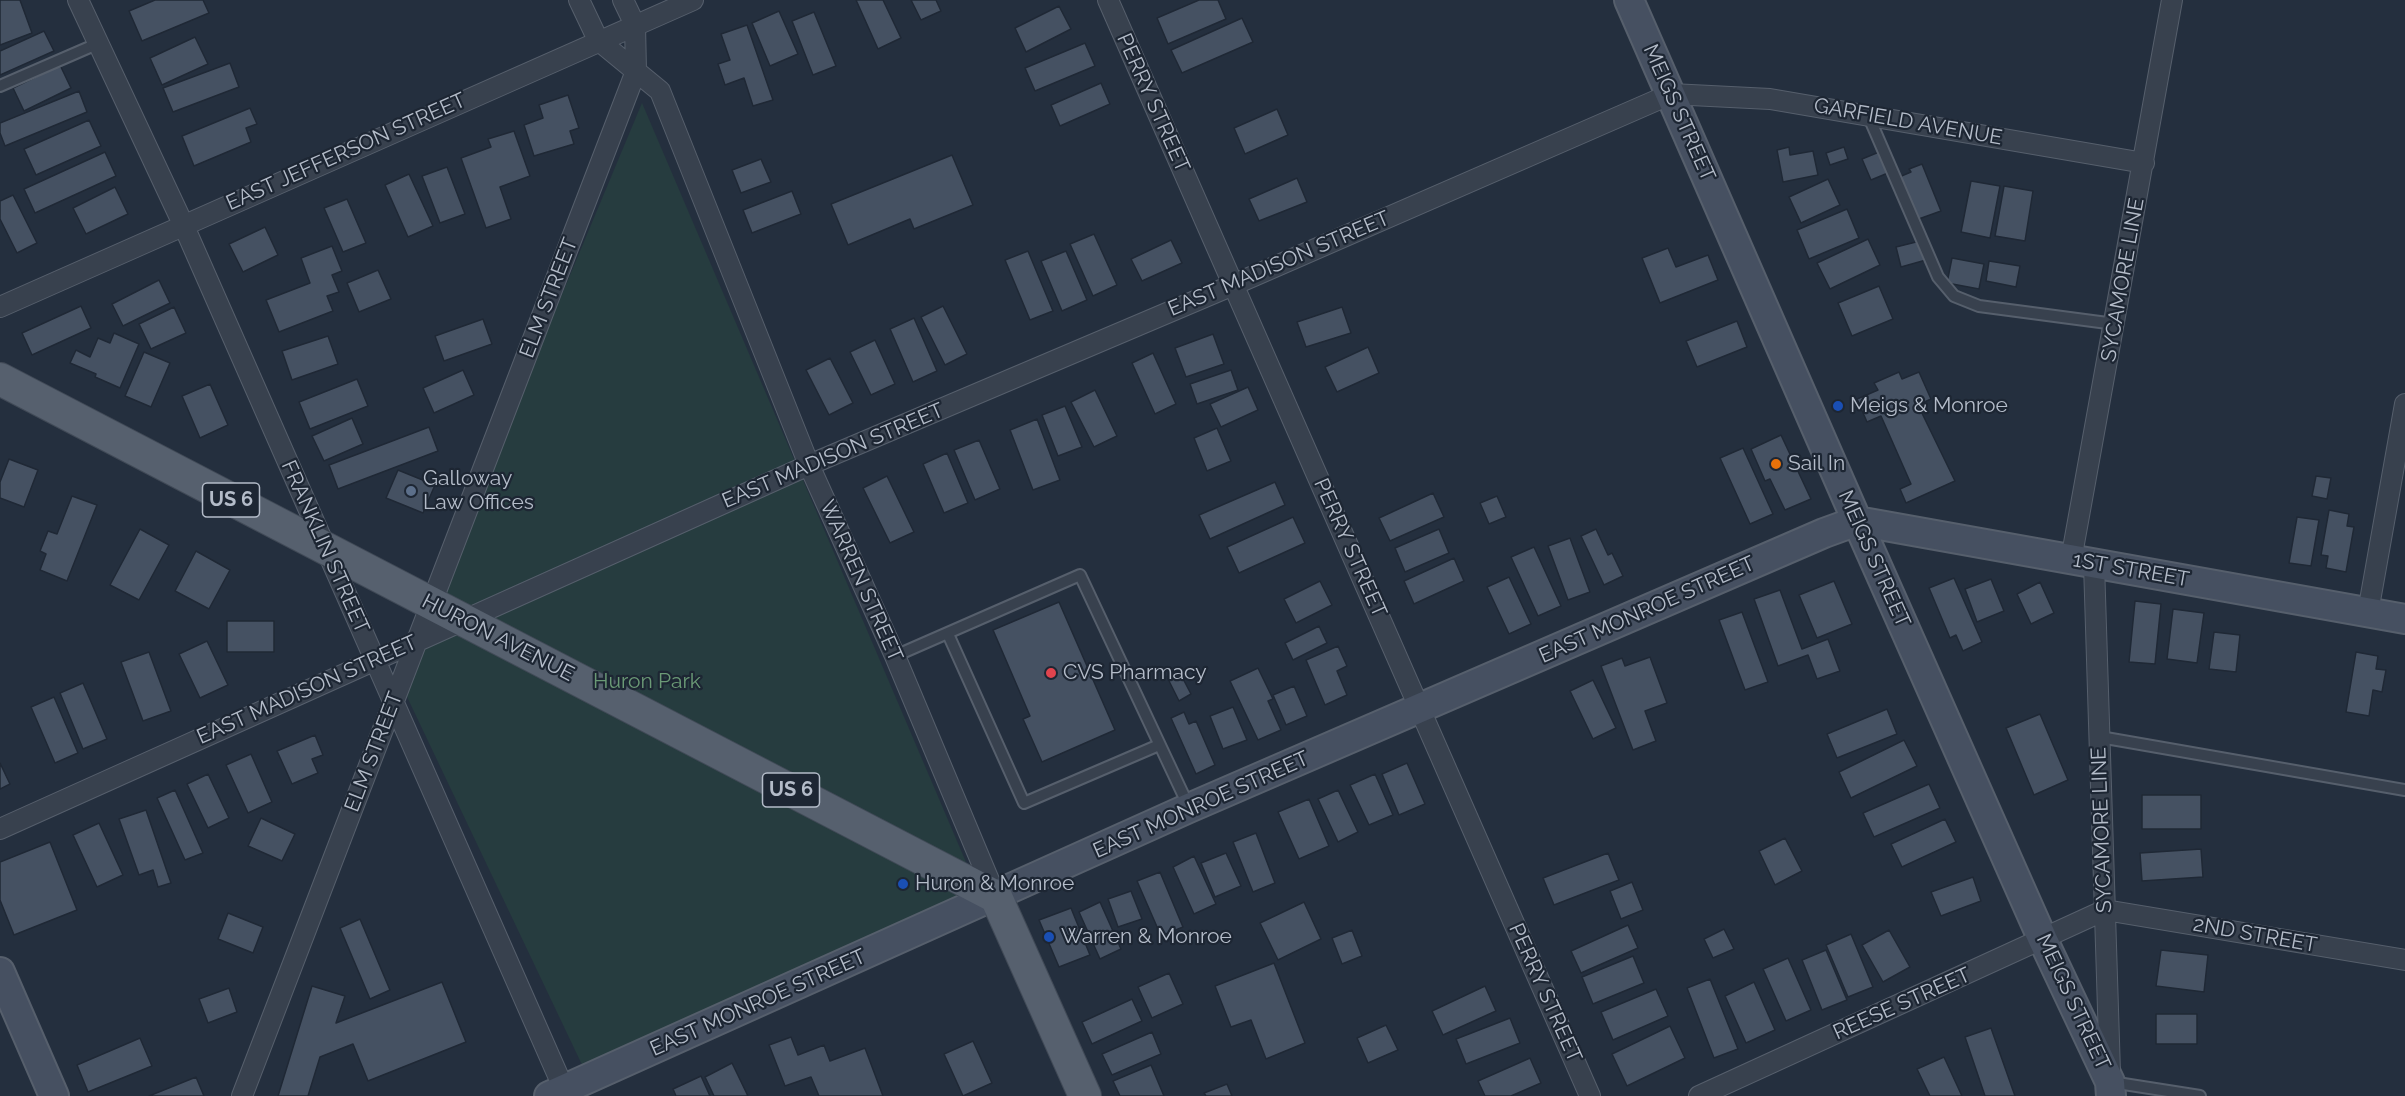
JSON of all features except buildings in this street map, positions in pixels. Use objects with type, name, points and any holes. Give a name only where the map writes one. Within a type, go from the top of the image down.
[{"type":"main road","name":"MEIGS STREET","points":[[1629,0],[1857,521],[2111,1089]]},
{"type":"main road","name":"HURON AVENUE","points":[[0,379],[996,897]]},
{"type":"main road","name":"1ST STREET","points":[[1857,521],[2405,619]]},
{"type":"main road","name":"EAST MONROE STREET","points":[[560,1094],[1189,808],[1824,533],[1857,521]]},
{"type":"main road","name":"WARREN STREET","points":[[996,897],[1085,1096]]},
{"type":"main road","points":[[0,972],[54,1096]]},
{"type":"street","name":"FRANKLIN STREET","points":[[78,0],[183,224],[393,701],[560,1094]]},
{"type":"street","name":"WARREN STREET","points":[[579,0],[598,40],[660,91],[809,465],[895,656],[996,897]]},
{"type":"street","points":[[623,0],[635,25],[636,71]]},
{"type":"street","name":"EAST JEFFERSON STREET","points":[[0,307],[598,40],[693,0]]},
{"type":"street","name":"PERRY STREET","points":[[1108,0],[1590,1096]]},
{"type":"street","name":"SYCAMORE LINE","points":[[2111,1089],[2100,737],[2083,562],[2115,324],[2172,0]]},
{"type":"street","name":"ELM STREET","points":[[242,1096],[636,71]]},
{"type":"street","name":"EAST MADISON STREET","points":[[0,829],[809,465],[1233,285],[1671,94]]},
{"type":"street","name":"GARFIELD AVENUE","points":[[1671,94],[1770,99],[2144,163]]},
{"type":"street","points":[[2368,612],[2405,404]]},
{"type":"street","name":"REESE STREET","points":[[1699,1096],[2043,940],[2105,909]]},
{"type":"street","name":"2ND STREET","points":[[2105,909],[2405,960]]},
{"type":"lane","points":[[0,86],[99,43]]},
{"type":"lane","points":[[1868,116],[1938,277],[1954,297],[1979,306],[2115,324]]},
{"type":"lane","points":[[895,656],[1080,575],[1189,808]]},
{"type":"lane","points":[[948,634],[1024,803],[1160,746]]},
{"type":"lane","points":[[2100,737],[2405,790]]},
{"type":"lane","points":[[2111,1089],[2200,1096]]},
{"type":"green space","name":"Huron Park","points":[[642,103],[977,888],[585,1071],[400,682]]},
{"type":"place","name":"Meigs & Monroe","points":[[1838,406]]},
{"type":"place","name":"Sail In","points":[[1776,464]]},
{"type":"place","name":"Galloway Law Offices","points":[[411,491]]},
{"type":"place","name":"CVS Pharmacy","points":[[1051,673]]},
{"type":"place","name":"Huron & Monroe","points":[[903,884]]},
{"type":"place","name":"Warren & Monroe","points":[[1049,937]]}]
